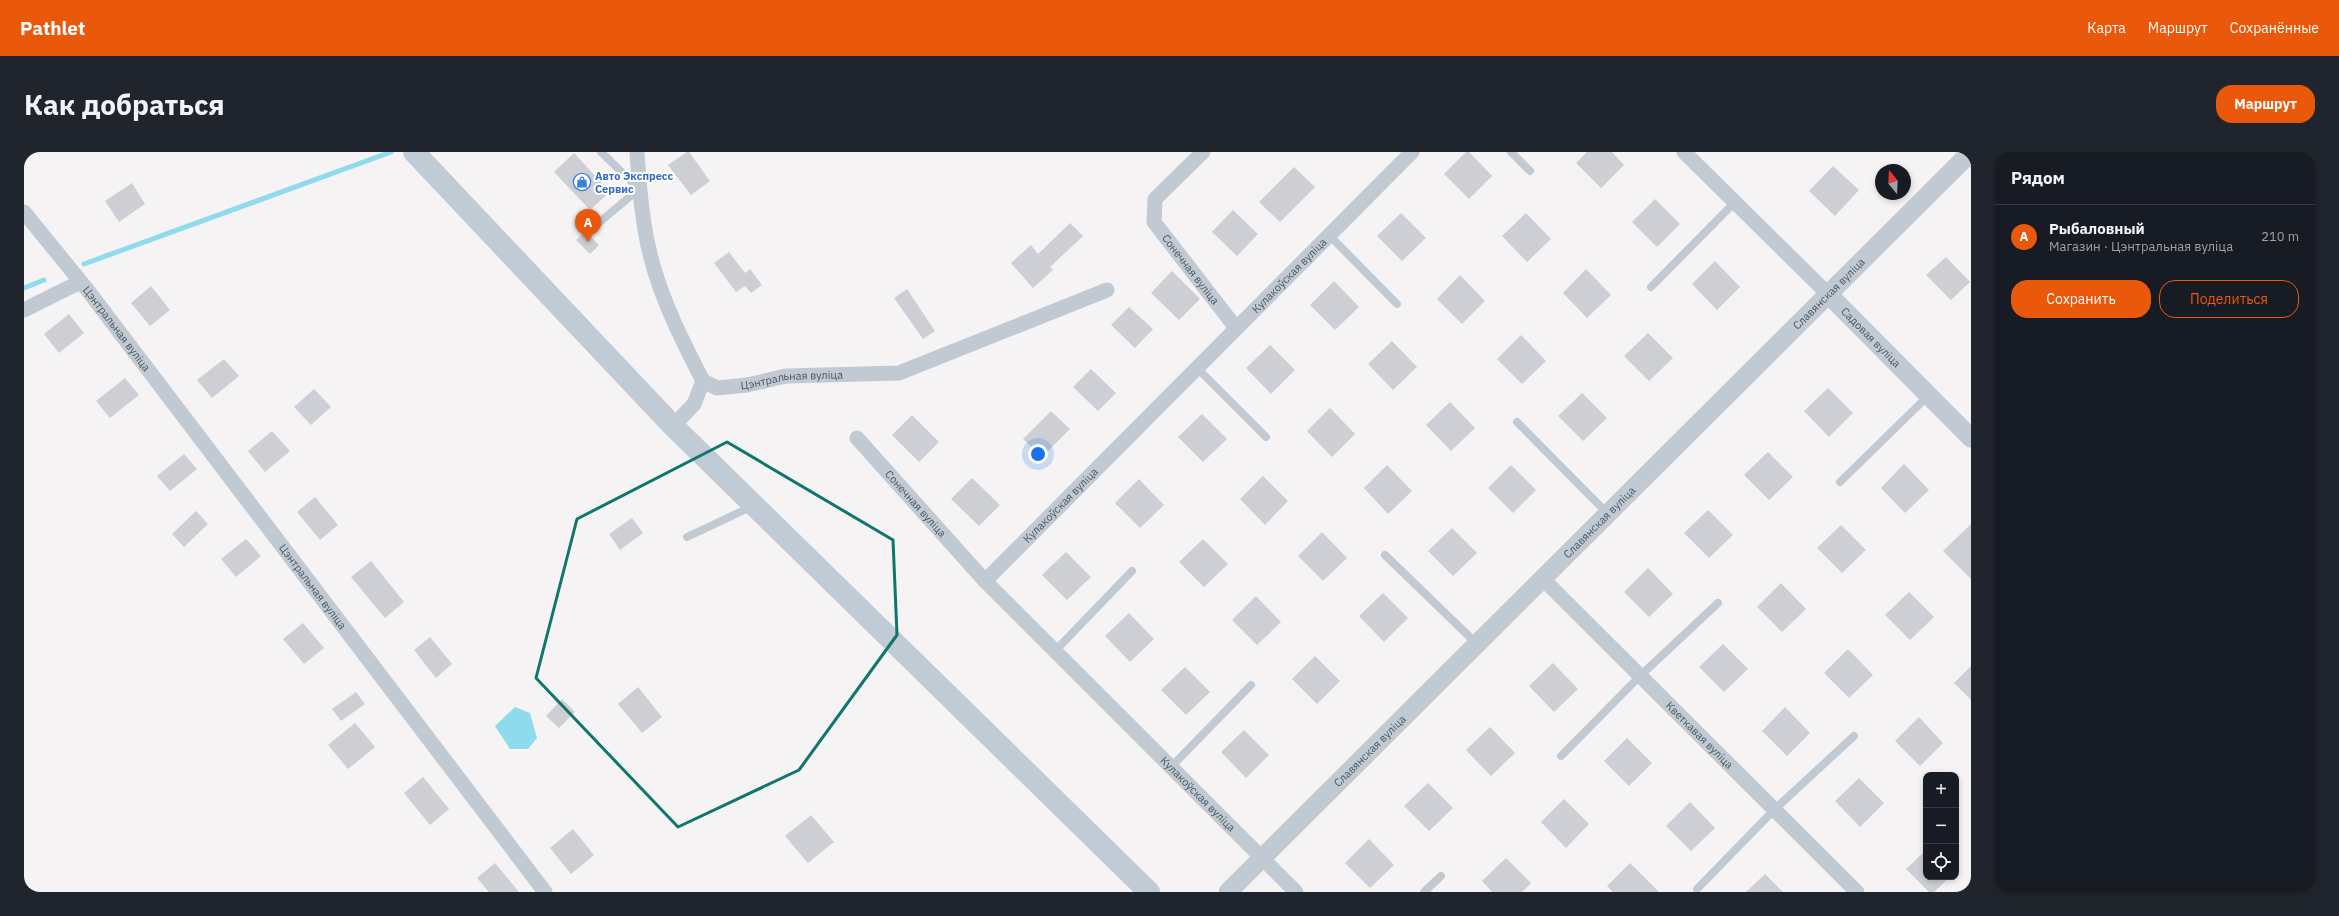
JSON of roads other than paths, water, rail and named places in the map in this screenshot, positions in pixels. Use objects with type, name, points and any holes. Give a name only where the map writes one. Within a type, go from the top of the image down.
[{"type":"main road","points":[[414,152],[673,426],[1149,892]]},
{"type":"street","points":[[637,152],[640,189],[651,258],[675,325],[703,382],[694,404],[673,426]]},
{"type":"street","name":"Сонечная вуліца","points":[[1202,152],[1155,199],[1154,222],[1231,322]]},
{"type":"street","name":"Кулакоўская вуліца","points":[[1296,892],[1170,768],[1056,651],[985,581],[1197,368],[1231,322],[1328,234],[1412,152]]},
{"type":"street","name":"Садовая вуліца","points":[[1684,152],[1971,438]]},
{"type":"street","name":"Славянская вуліца","points":[[1228,892],[1476,643],[1608,515],[1971,152]]},
{"type":"street","name":"Цэнтральная вуліца","points":[[24,212],[80,282],[545,892]]},
{"type":"street","name":"Цэнтральная вуліца","points":[[24,310],[80,282]]},
{"type":"street","name":"Цэнтральная вуліца","points":[[703,382],[718,388],[746,385],[786,376],[899,373],[1108,290]]},
{"type":"street","name":"Сонечная вуліца","points":[[857,438],[985,581]]},
{"type":"street","name":"Кветкавая вуліца","points":[[1542,579],[1857,892]]},
{"type":"lane","points":[[595,226],[640,189],[601,152]]},
{"type":"lane","points":[[1511,152],[1530,171]]},
{"type":"lane","points":[[1651,287],[1735,202]]},
{"type":"lane","points":[[1328,234],[1396,304]]},
{"type":"lane","points":[[1197,368],[1266,437]]},
{"type":"lane","points":[[1840,482],[1928,396]]},
{"type":"lane","points":[[1517,422],[1608,515]]},
{"type":"lane","points":[[687,537],[754,506]]},
{"type":"lane","points":[[1385,555],[1476,643]]},
{"type":"lane","points":[[1056,651],[1132,571]]},
{"type":"lane","points":[[1561,756],[1640,676],[1718,603]]},
{"type":"lane","points":[[1170,768],[1251,684]]},
{"type":"lane","points":[[1697,889],[1774,810],[1854,736]]},
{"type":"lane","points":[[1424,892],[1441,876]]},
{"type":"water","points":[[515,707],[530,713],[537,738],[528,749],[510,749],[495,726]]},
{"type":"waterway","points":[[84,264],[391,152]]},
{"type":"waterway","points":[[24,288],[44,280]]},
{"type":"place","name":"Авто Экспресс Сервис","points":[[582,182]]},
{"type":"place","name":"Рыбаловный","points":[[588,242]]}]
